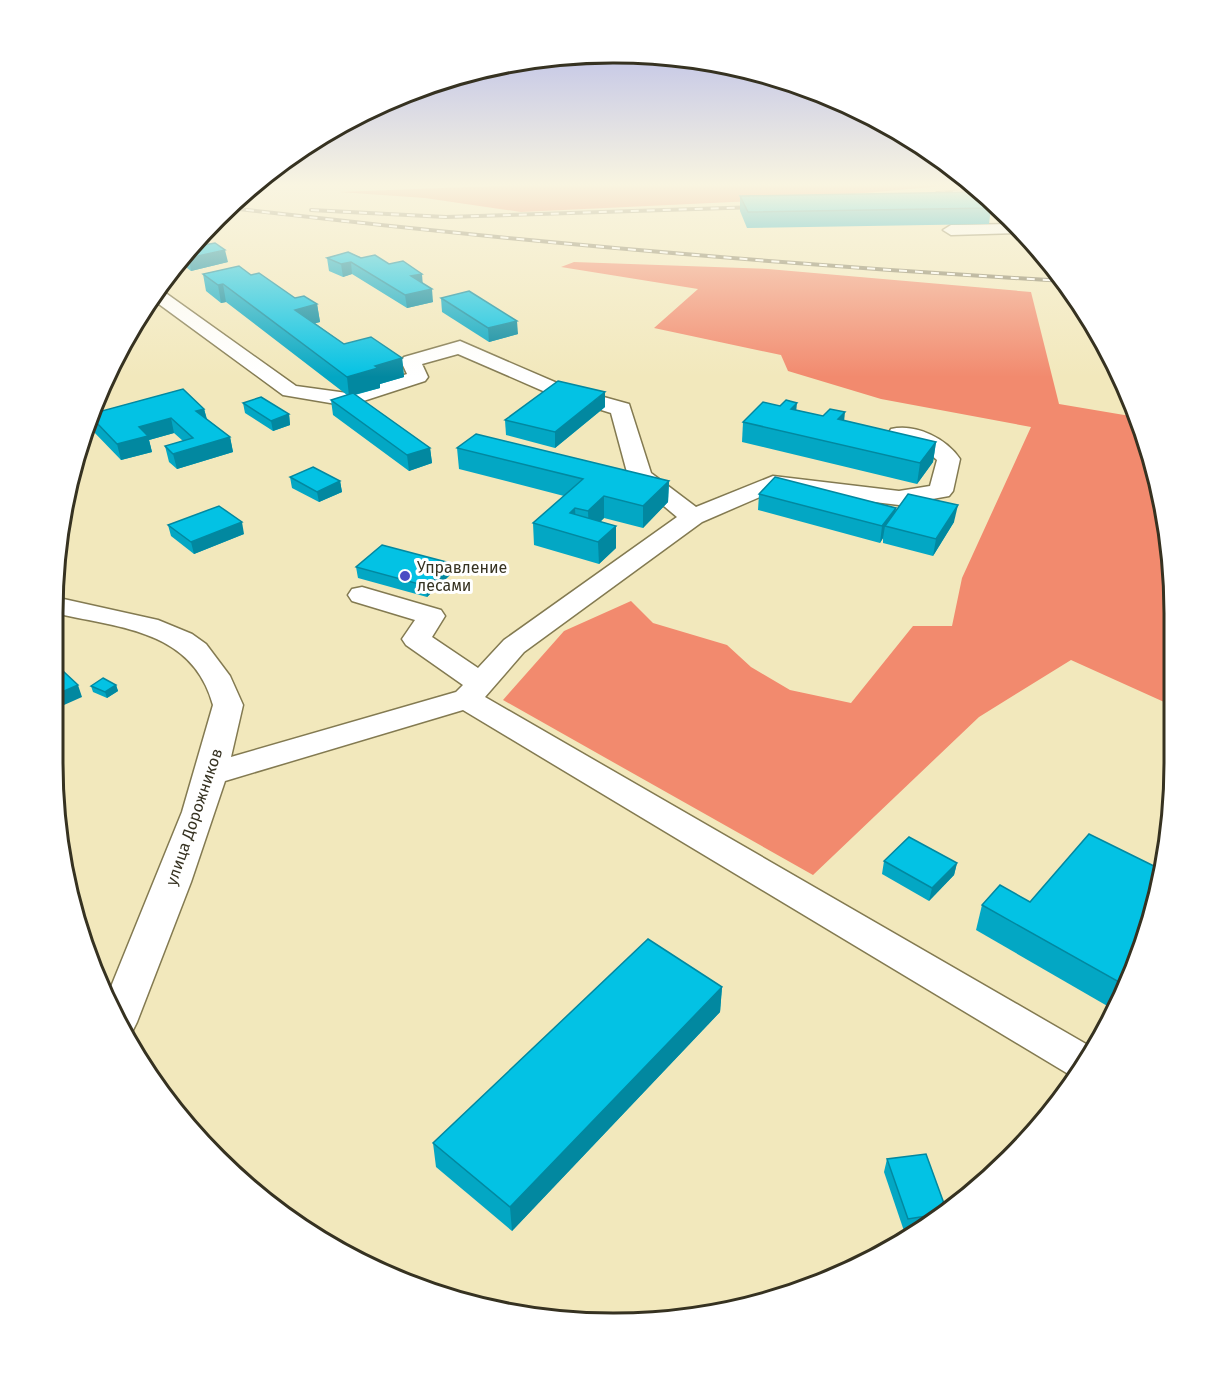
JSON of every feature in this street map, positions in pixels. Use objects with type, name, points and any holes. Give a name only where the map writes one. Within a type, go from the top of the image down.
[{"type":"street","points":[[163,298],[290,391],[348,400],[418,377],[411,362],[460,346],[557,390],[621,409],[640,476],[693,517]]},
{"type":"street","points":[[212,774],[474,691],[514,646],[693,517],[773,483],[899,498],[941,491],[949,459],[929,441],[883,430]]},
{"type":"street","points":[[362,596],[431,616],[416,639],[474,691],[1076,1059]]},
{"type":"street","name":"улица Дорожников","points":[[63,607],[130,622],[177,636],[198,652],[214,673],[228,705],[212,774],[185,850],[122,1010]]},
{"type":"shaded area","points":[[574,262],[768,269],[1031,292],[1059,404],[1127,415],[1135,437],[1153,506],[1163,577],[1164,702],[1071,660],[979,717],[813,875],[503,700],[564,631],[631,601],[653,623],[727,645],[751,667],[790,690],[851,703],[913,626],[952,626],[962,578],[1031,427],[881,399],[788,371],[781,355],[654,328],[698,289],[561,267]]},
{"type":"building","points":[[202,248],[225,250],[195,257]]},
{"type":"building","points":[[348,252],[361,258],[375,255],[389,264],[403,261],[422,274],[411,276],[432,289],[405,295],[351,262],[341,264],[327,258]]},
{"type":"building","points":[[239,266],[251,275],[259,273],[295,298],[304,296],[317,304],[295,310],[344,344],[371,337],[402,358],[347,377],[223,284],[218,285],[203,274]]},
{"type":"building","points":[[469,291],[517,321],[488,328],[441,298]]},
{"type":"building","points":[[558,381],[605,392],[555,432],[505,420]]},
{"type":"building","points":[[183,389],[204,409],[196,411],[230,437],[173,454],[165,446],[193,438],[171,418],[139,427],[148,436],[117,444],[97,423],[102,411]]},
{"type":"building","points":[[353,393],[430,448],[407,455],[331,400]]},
{"type":"building","points":[[261,397],[289,414],[271,421],[243,403]]},
{"type":"building","points":[[786,400],[797,403],[791,409],[823,416],[830,409],[845,412],[838,419],[936,442],[920,463],[743,422],[763,402],[780,406]]},
{"type":"building","points":[[476,434],[669,481],[643,506],[604,496],[588,511],[575,508],[570,513],[616,526],[598,542],[533,523],[583,479],[457,448]]},
{"type":"building","points":[[313,467],[340,481],[317,492],[290,477]]},
{"type":"building","points":[[775,477],[896,508],[882,526],[759,494]]},
{"type":"building","points":[[908,494],[958,505],[936,539],[885,526]]},
{"type":"building","points":[[219,506],[242,522],[191,542],[168,525]]},
{"type":"building","points":[[382,545],[450,563],[426,586],[356,567]]},
{"type":"building","points":[[63,671],[78,685],[63,692]]},
{"type":"building","points":[[103,678],[116,685],[105,692],[91,686]]},
{"type":"building","points":[[1089,834],[1154,866],[1135,939],[1118,982],[982,905],[1000,885],[1030,902]]},
{"type":"building","points":[[909,837],[957,863],[932,888],[884,861]]},
{"type":"building","points":[[648,939],[722,987],[510,1207],[433,1143]]},
{"type":"building","points":[[926,1154],[944,1203],[924,1216],[908,1219],[887,1159]]},
{"type":"railway","points":[[618,248],[1051,280]]},
{"type":"place","name":"Управление лесами","points":[[405,576]]}]
